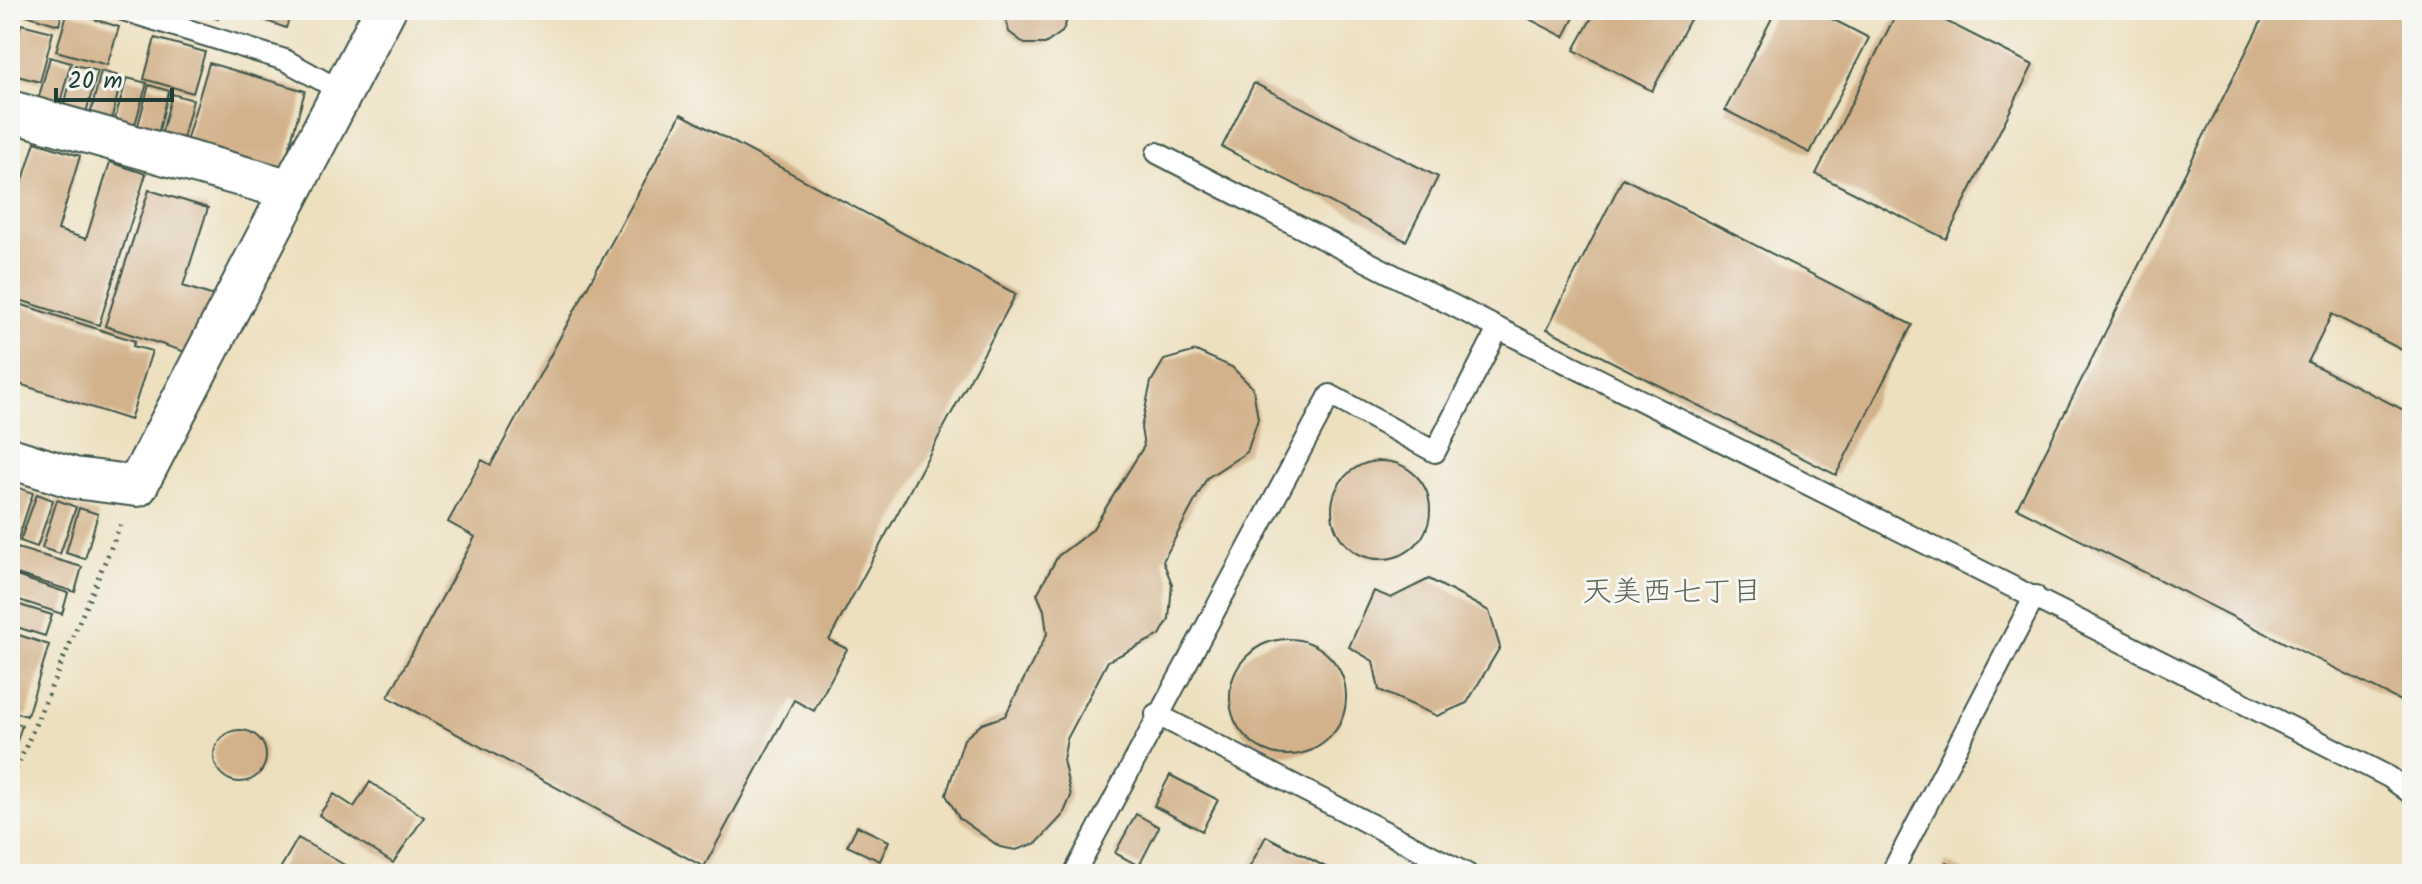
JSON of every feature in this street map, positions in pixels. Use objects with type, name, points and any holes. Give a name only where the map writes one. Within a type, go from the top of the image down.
[{"type":"street","points":[[10,458],[74,478],[137,486],[385,10]]},
{"type":"street","points":[[10,111],[291,190]]},
{"type":"lane","points":[[123,10],[285,60],[343,92]]},
{"type":"lane","points":[[1157,153],[1497,331],[2035,596],[2389,777],[2412,794]]},
{"type":"lane","points":[[1074,874],[1156,714],[1330,395],[1435,452],[1497,331]]},
{"type":"lane","points":[[1891,874],[2035,596]]},
{"type":"lane","points":[[1156,714],[1467,874]]},
{"type":"path","points":[[10,784],[137,486]]},
{"type":"building","points":[[10,10],[63,10],[59,25]]},
{"type":"building","points":[[193,10],[221,10],[218,19]]},
{"type":"building","points":[[236,10],[292,10],[286,28]]},
{"type":"building","points":[[1004,10],[1066,10],[1066,23],[1062,32],[1045,44],[1025,44],[1009,32]]},
{"type":"building","points":[[1512,10],[1578,10],[1564,37]]},
{"type":"building","points":[[1596,10],[1695,10],[1652,91],[1574,50]]},
{"type":"building","points":[[1776,10],[1815,10],[1869,38],[1810,153],[1725,110]]},
{"type":"building","points":[[1898,10],[1924,10],[2033,65],[1946,239],[1816,174]]},
{"type":"building","points":[[2267,10],[2412,10],[2412,355],[2332,314],[2308,362],[2412,414],[2412,691],[2406,704],[2017,508]]},
{"type":"building","points":[[68,11],[119,27],[107,65],[56,51]]},
{"type":"building","points":[[21,24],[53,32],[40,82],[10,74]]},
{"type":"building","points":[[155,38],[205,52],[193,93],[144,79]]},
{"type":"building","points":[[50,57],[71,63],[59,106],[38,100]]},
{"type":"building","points":[[209,63],[305,91],[282,173],[185,145]]},
{"type":"building","points":[[75,65],[98,71],[85,116],[63,109]]},
{"type":"building","points":[[101,71],[122,77],[111,121],[90,116]]},
{"type":"building","points":[[127,78],[147,83],[134,128],[114,122]]},
{"type":"building","points":[[1254,83],[1438,177],[1406,241],[1222,147]]},
{"type":"building","points":[[149,85],[169,91],[158,134],[137,129]]},
{"type":"building","points":[[172,94],[193,100],[182,142],[161,136]]},
{"type":"building","points":[[681,114],[1016,294],[829,640],[847,649],[814,711],[794,700],[704,867],[388,697],[475,537],[448,522],[482,460],[491,465]]},
{"type":"building","points":[[35,142],[80,156],[58,230],[86,239],[110,162],[146,174],[99,325],[10,297],[10,221]]},
{"type":"building","points":[[1623,178],[1912,325],[1836,475],[1547,329]]},
{"type":"building","points":[[149,190],[208,208],[183,286],[217,297],[198,356],[105,326]]},
{"type":"building","points":[[10,301],[135,341],[133,346],[152,351],[130,420],[10,381]]},
{"type":"building","points":[[1196,351],[1232,367],[1253,388],[1258,419],[1247,452],[1207,478],[1163,561],[1172,584],[1169,619],[1160,635],[1108,661],[1067,739],[1063,760],[1071,796],[1063,815],[1037,843],[1016,850],[1000,847],[959,818],[946,795],[964,739],[982,724],[1005,716],[1047,634],[1044,610],[1037,594],[1058,556],[1092,530],[1144,446],[1141,428],[1151,382],[1164,360]]},
{"type":"building","points":[[1381,461],[1400,465],[1416,475],[1426,491],[1430,510],[1426,529],[1416,545],[1400,555],[1381,559],[1362,555],[1346,545],[1336,529],[1332,510],[1336,491],[1346,475],[1362,465]]},
{"type":"building","points":[[11,485],[33,493],[17,542],[10,539]]},
{"type":"building","points":[[37,494],[53,500],[37,547],[20,541]]},
{"type":"building","points":[[57,500],[76,507],[60,554],[42,548]]},
{"type":"building","points":[[79,508],[98,514],[85,559],[66,553]]},
{"type":"building","points":[[17,548],[82,567],[75,592],[10,572]]},
{"type":"building","points":[[10,574],[68,593],[62,614],[10,597]]},
{"type":"building","points":[[1429,579],[1489,611],[1500,647],[1467,703],[1437,716],[1379,690],[1373,661],[1349,647],[1374,591],[1391,598]]},
{"type":"building","points":[[10,602],[52,615],[45,636],[10,625]]},
{"type":"building","points":[[10,632],[49,645],[27,716],[10,711]]},
{"type":"building","points":[[1288,639],[1310,644],[1329,656],[1341,675],[1346,697],[1341,719],[1329,738],[1310,750],[1288,755],[1266,750],[1247,738],[1235,719],[1230,697],[1235,675],[1247,656],[1266,644]]},
{"type":"building","points":[[10,721],[22,725],[11,761],[10,761]]},
{"type":"building","points":[[240,730],[259,737],[266,756],[259,775],[240,782],[221,775],[214,756],[221,737]]},
{"type":"building","points":[[1170,775],[1218,800],[1202,831],[1154,806]]},
{"type":"building","points":[[370,782],[424,817],[393,863],[319,815],[334,794],[354,807]]},
{"type":"building","points":[[1136,814],[1159,827],[1139,866],[1115,853]]},
{"type":"building","points":[[857,826],[889,841],[880,861],[847,846]]},
{"type":"building","points":[[1266,836],[1339,874],[1246,874]]},
{"type":"building","points":[[298,838],[360,874],[277,874]]},
{"type":"building","points":[[1946,862],[1969,874],[1940,874]]},
{"type":"district","name":"天美西七丁目","points":[[1672,593]]}]
